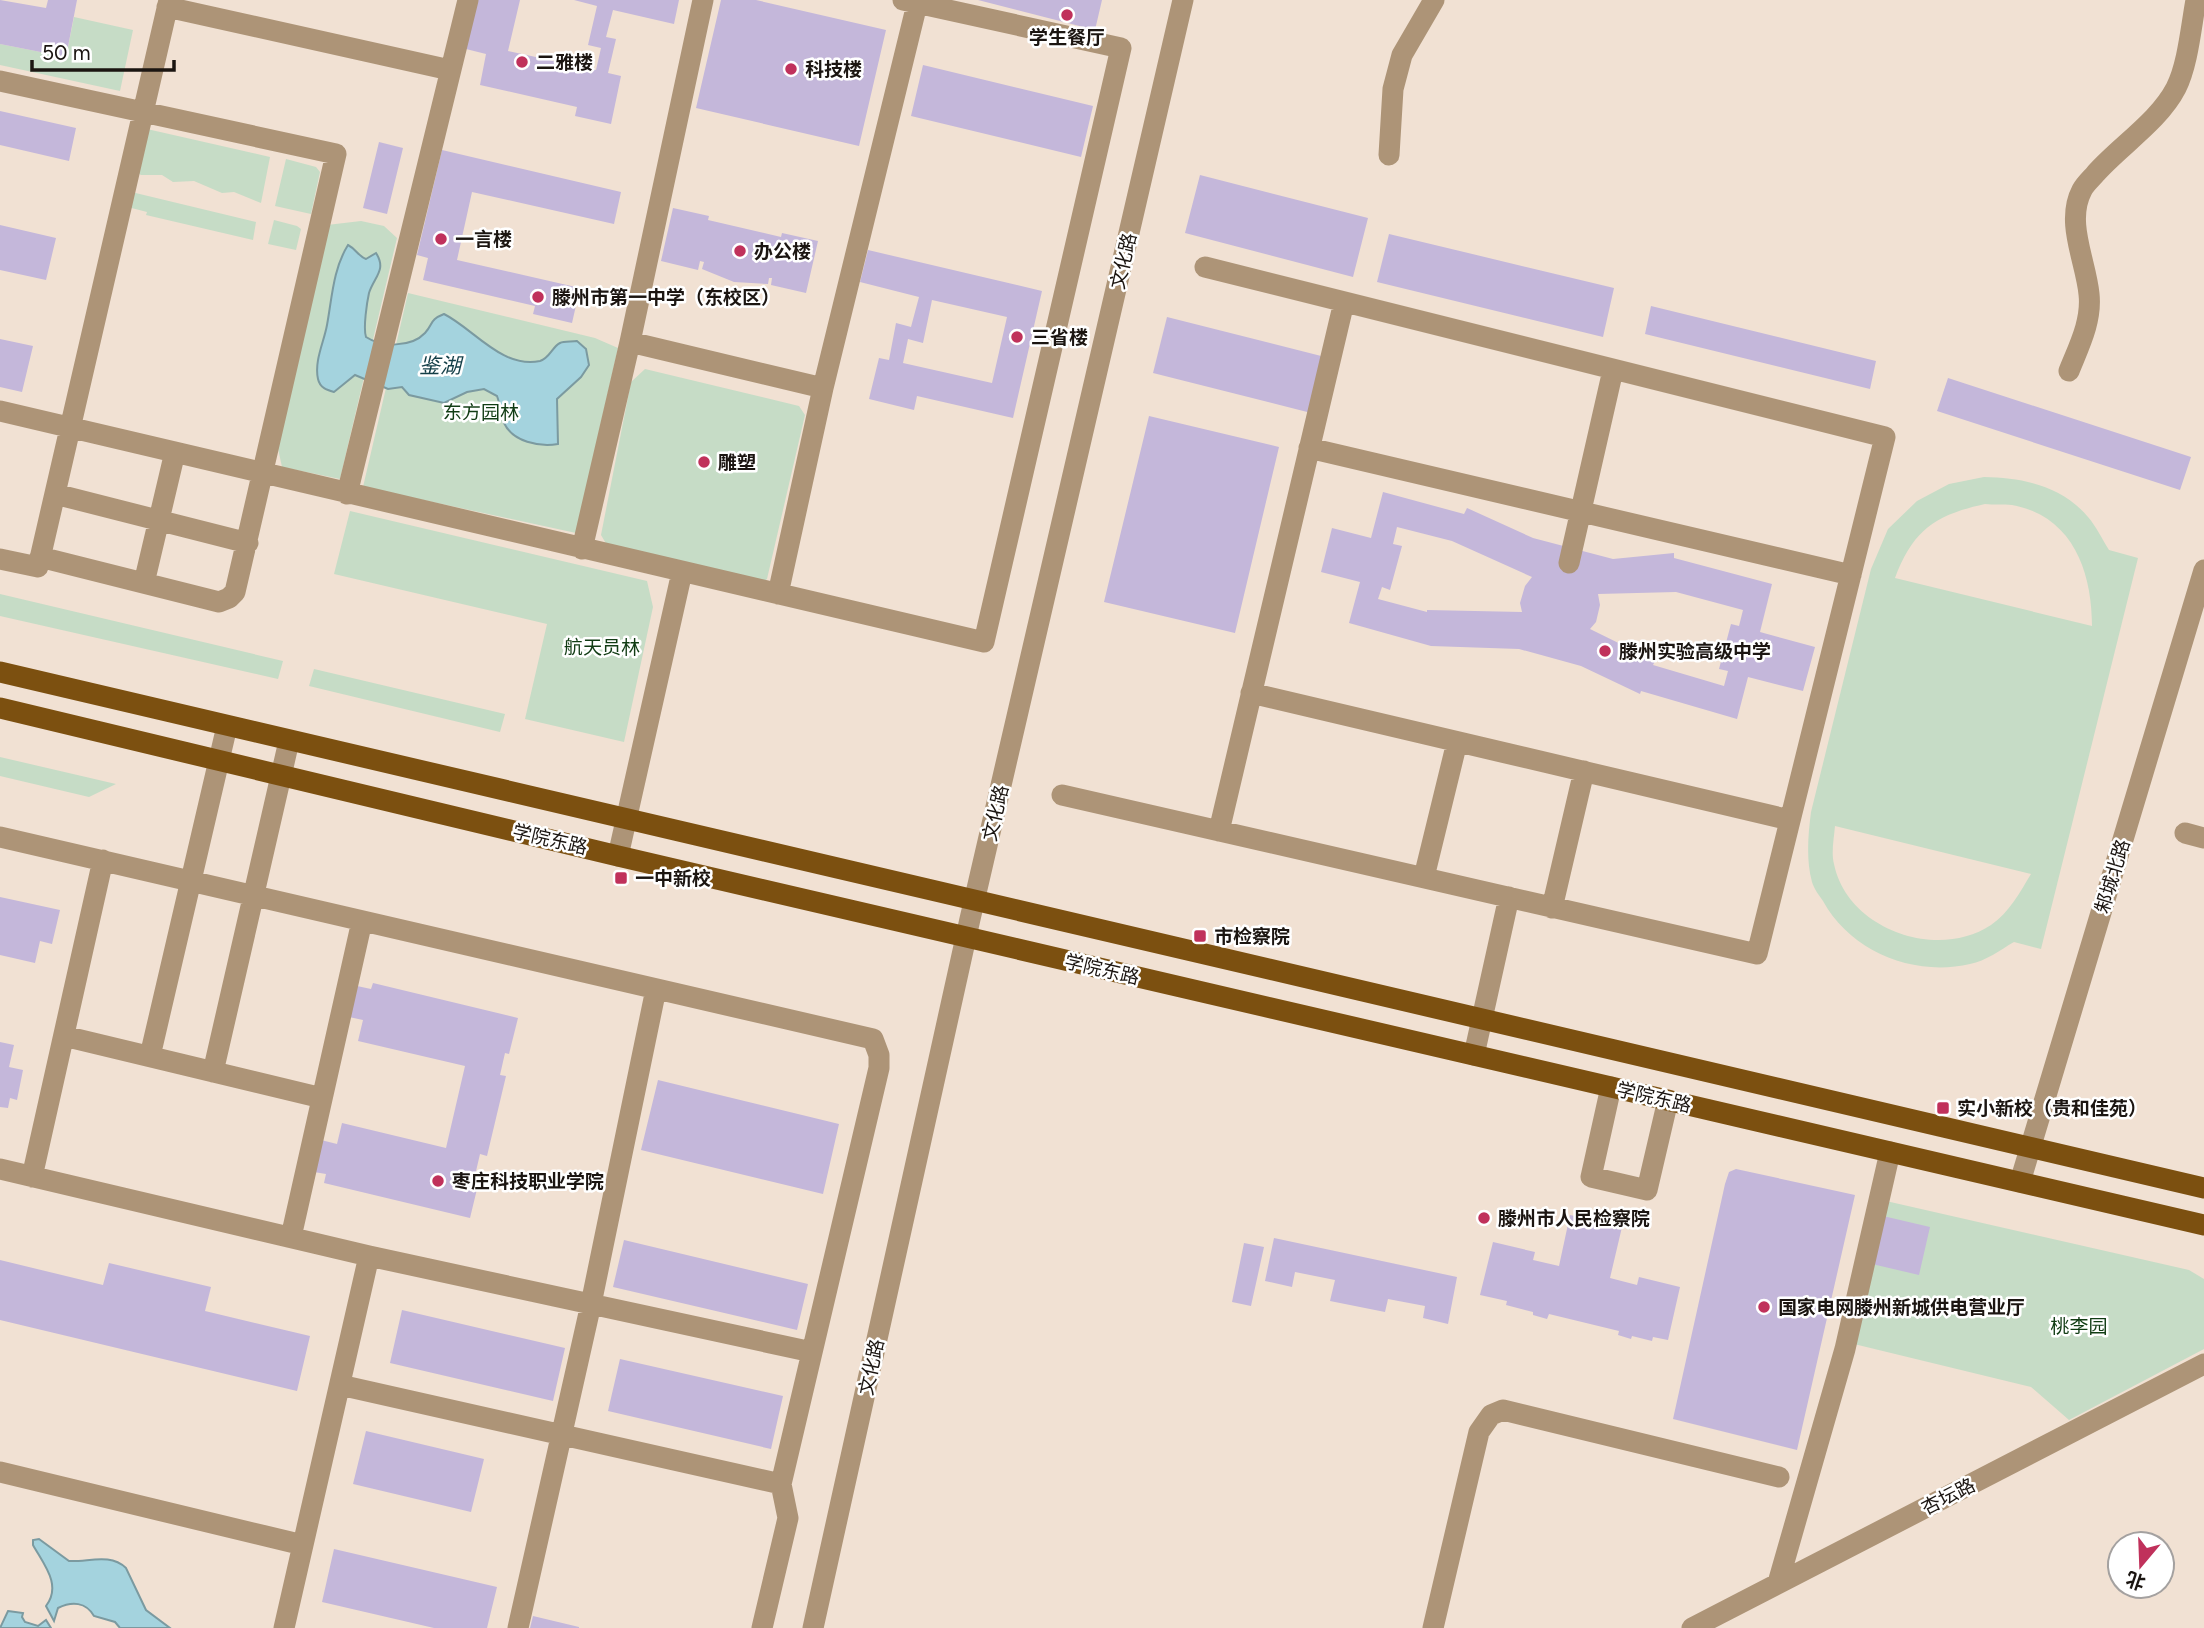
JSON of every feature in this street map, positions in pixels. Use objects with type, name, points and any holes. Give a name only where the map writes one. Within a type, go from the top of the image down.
[{"type":"main road","name":"学院东路","points":[[0,673],[2204,1188]]},
{"type":"main road","name":"学院东路","points":[[0,708],[618,856],[2204,1226]]},
{"type":"street","points":[[346,494],[468,0]]},
{"type":"street","points":[[582,549],[630,342],[703,0]]},
{"type":"street","name":"文化路","points":[[813,1628],[974,901],[1183,0]]},
{"type":"street","points":[[1389,155],[1394,89],[1402,55],[1434,0]]},
{"type":"street","points":[[2069,371],[2087,324],[2090,296],[2075,214],[2082,190],[2114,153],[2160,111],[2177,87],[2196,0]]},
{"type":"street","points":[[0,411],[346,494],[984,642],[1121,48],[913,1],[778,594]]},
{"type":"street","points":[[0,559],[38,568],[168,4],[450,70]]},
{"type":"street","points":[[0,80],[335,154],[235,592],[219,602],[40,557]]},
{"type":"street","points":[[1062,795],[1756,954],[1885,437],[1205,267]]},
{"type":"street","points":[[1219,831],[1344,302]]},
{"type":"street","points":[[630,342],[823,388]]},
{"type":"street","points":[[1569,563],[1613,370]]},
{"type":"street","points":[[1309,448],[1851,575]]},
{"type":"street","points":[[144,583],[175,452]]},
{"type":"street","points":[[55,494],[247,543]]},
{"type":"street","name":"邾城北路","points":[[2020,1182],[2201,593],[2204,569]]},
{"type":"street","points":[[618,856],[682,572]]},
{"type":"street","points":[[1251,693],[1790,820]]},
{"type":"street","points":[[150,1056],[227,726]]},
{"type":"street","points":[[213,1072],[289,741]]},
{"type":"street","points":[[1424,877],[1457,742]]},
{"type":"street","points":[[1552,908],[1584,771]]},
{"type":"street","points":[[0,837],[873,1039],[879,1055],[879,1068],[781,1484],[788,1518],[761,1628]]},
{"type":"street","points":[[32,1177],[103,860]]},
{"type":"street","points":[[1474,1055],[1509,897]]},
{"type":"street","points":[[291,1237],[362,921]]},
{"type":"street","points":[[518,1628],[591,1304],[656,989]]},
{"type":"street","points":[[64,1036],[322,1098]]},
{"type":"street","points":[[1611,1087],[1591,1177],[1636,1188],[1647,1190],[1668,1100]]},
{"type":"street","points":[[1778,1584],[1845,1349],[1890,1152]]},
{"type":"street","points":[[0,1169],[369,1256],[812,1352]]},
{"type":"street","points":[[284,1628],[369,1256]]},
{"type":"street","name":"杏坛路","points":[[1692,1628],[2204,1364]]},
{"type":"street","points":[[340,1385],[781,1484]]},
{"type":"street","points":[[1433,1628],[1479,1432],[1491,1415],[1503,1410],[1779,1477]]},
{"type":"street","points":[[0,1472],[303,1545]]},
{"type":"green space","points":[[74,17],[133,30],[120,91],[0,65],[0,44],[66,57]]},
{"type":"green space","points":[[147,129],[270,157],[261,203],[234,192],[222,193],[194,181],[173,182],[162,175],[141,175],[136,172]]},
{"type":"green space","points":[[286,159],[316,167],[320,172],[311,214],[275,206]]},
{"type":"green space","points":[[119,189],[256,222],[253,240],[146,215],[147,212],[116,204]]},
{"type":"green space","points":[[274,220],[301,229],[296,250],[268,244]]},
{"type":"green space","points":[[361,221],[384,226],[397,238],[340,479],[282,467],[277,444],[327,225]]},
{"type":"green space","name":"东方园林","points":[[408,293],[595,338],[618,348],[576,533],[363,487]]},
{"type":"green space","points":[[645,369],[799,406],[805,415],[767,579],[760,584],[608,547],[601,535],[631,382]]},
{"type":"green space","points":[[1984,477],[2013,479],[2040,485],[2066,497],[2077,506],[2091,521],[2109,550],[2138,558],[2041,949],[2014,942],[1976,963],[1927,967],[1886,957],[1867,947],[1835,919],[1812,882],[1808,838],[1811,812],[1871,569],[1888,529],[1917,501],[1949,484]],"holes":[[[1985,504],[2012,505],[2033,511],[2064,534],[2083,567],[2092,626],[1895,578],[1910,548],[1928,527],[1952,513]],[[1835,826],[2031,874],[2009,908],[1991,925],[1969,935],[1946,940],[1921,939],[1897,932],[1875,921],[1856,906],[1842,887],[1834,864]]]},
{"type":"green space","name":"航天员林","points":[[350,511],[647,581],[653,607],[624,742],[525,719],[547,624],[334,574]]},
{"type":"green space","points":[[0,594],[283,661],[278,679],[0,616]]},
{"type":"green space","points":[[314,669],[505,714],[500,732],[309,686]]},
{"type":"green space","points":[[0,757],[116,784],[89,797],[0,776]]},
{"type":"green space","name":"桃李园","points":[[1886,1201],[2189,1270],[2204,1279],[2204,1349],[2069,1420],[2031,1387],[1854,1344]]},
{"type":"water","name":"鉴湖","points":[[348,245],[366,259],[376,253],[379,259],[380,269],[369,293],[366,315],[366,337],[372,340],[388,344],[412,341],[425,333],[436,318],[444,314],[501,354],[513,359],[540,361],[564,342],[577,341],[586,349],[589,365],[581,377],[557,399],[558,444],[535,444],[514,435],[504,423],[497,396],[484,389],[467,392],[444,403],[409,395],[402,387],[388,389],[355,375],[334,392],[322,387],[317,372],[318,358],[336,274]]},
{"type":"water","points":[[39,1539],[69,1561],[106,1559],[120,1563],[126,1568],[146,1610],[170,1628],[120,1628],[115,1622],[94,1616],[83,1605],[73,1604],[58,1608],[54,1621],[46,1606],[52,1590],[50,1575],[33,1545],[33,1540]]},
{"type":"water","points":[[8,1611],[23,1613],[25,1622],[38,1626],[46,1620],[51,1628],[0,1628]]},
{"type":"building","points":[[0,0],[46,8],[48,0],[77,0],[66,57],[0,44]]},
{"type":"building","name":"二雅楼","points":[[477,0],[520,0],[508,51],[596,70],[601,48],[588,45],[597,6],[574,0],[679,0],[674,24],[613,10],[606,37],[616,39],[608,73],[621,76],[611,124],[575,116],[577,107],[480,85],[486,54],[466,49]]},
{"type":"building","name":"科技楼","points":[[721,0],[756,0],[886,30],[859,146],[696,108]]},
{"type":"building","name":"学生餐厅","points":[[978,0],[1102,0],[1095,30]]},
{"type":"building","points":[[923,65],[1093,106],[1081,157],[911,116]]},
{"type":"building","points":[[0,111],[76,128],[69,161],[0,145]]},
{"type":"building","points":[[379,142],[403,148],[387,214],[363,208]]},
{"type":"building","name":"一言楼","points":[[442,150],[621,192],[614,224],[472,192],[457,260],[580,288],[572,323],[533,314],[535,306],[423,280],[428,258],[417,255]]},
{"type":"building","points":[[1200,175],[1368,218],[1353,277],[1185,233]]},
{"type":"building","name":"办公楼","points":[[673,208],[709,216],[708,220],[781,237],[782,233],[818,241],[806,293],[771,285],[772,278],[769,278],[768,284],[734,282],[702,269],[704,262],[700,261],[698,270],[661,261]]},
{"type":"building","points":[[0,225],[56,238],[46,280],[0,270]]},
{"type":"building","points":[[1389,234],[1614,288],[1603,337],[1377,282]]},
{"type":"building","name":"三省楼","points":[[868,250],[1042,291],[1013,418],[917,396],[914,410],[869,399],[879,358],[889,360],[896,323],[911,327],[919,297],[860,282]],"holes":[[[932,300],[1007,317],[992,383],[903,363],[908,339],[923,343]]]},
{"type":"building","points":[[1651,306],[1876,361],[1870,389],[1645,334]]},
{"type":"building","points":[[1167,317],[1333,359],[1319,415],[1153,373]]},
{"type":"building","points":[[0,339],[33,346],[22,392],[0,387]]},
{"type":"building","points":[[1948,378],[2191,457],[2180,490],[1937,411]]},
{"type":"building","points":[[1149,416],[1279,447],[1235,633],[1104,602]]},
{"type":"building","points":[[1383,492],[1464,514],[1467,508],[1533,538],[1613,559],[1674,553],[1674,558],[1772,584],[1760,632],[1815,647],[1803,691],[1748,677],[1737,719],[1641,691],[1640,694],[1581,666],[1519,649],[1431,646],[1349,623],[1360,582],[1321,572],[1332,528],[1371,538]],"holes":[[[1397,527],[1452,541],[1532,577],[1525,586],[1520,603],[1522,612],[1427,612],[1378,599],[1382,587],[1390,590],[1402,546],[1393,544]],[[1676,592],[1743,610],[1739,626],[1731,624],[1719,669],[1728,671],[1724,686],[1653,665],[1655,661],[1590,629],[1596,622],[1600,605],[1598,594]]]},
{"type":"building","points":[[0,897],[60,910],[52,944],[40,941],[35,963],[0,955]]},
{"type":"building","points":[[373,983],[518,1018],[509,1054],[505,1053],[500,1075],[506,1076],[487,1156],[480,1154],[473,1184],[478,1185],[470,1218],[324,1183],[326,1174],[314,1172],[321,1140],[337,1144],[342,1123],[446,1148],[465,1066],[358,1041],[363,1020],[349,1017],[357,986],[371,989]]},
{"type":"building","points":[[0,1042],[14,1045],[9,1067],[23,1070],[17,1100],[10,1098],[8,1108],[0,1107]]},
{"type":"building","points":[[658,1080],[839,1124],[823,1194],[641,1150]]},
{"type":"building","name":"国家电网滕州新城供电营业厅","points":[[1736,1169],[1855,1195],[1797,1450],[1673,1419],[1725,1184],[1729,1172]]},
{"type":"building","points":[[1570,1215],[1622,1227],[1610,1278],[1637,1285],[1639,1277],[1680,1287],[1668,1340],[1653,1337],[1652,1341],[1632,1336],[1631,1339],[1618,1335],[1619,1331],[1549,1314],[1547,1319],[1533,1315],[1533,1312],[1506,1305],[1507,1301],[1480,1295],[1493,1242],[1535,1252],[1533,1260],[1559,1266]]},
{"type":"building","points":[[1883,1216],[1930,1227],[1919,1275],[1872,1264]]},
{"type":"building","points":[[1274,1238],[1457,1277],[1448,1324],[1423,1318],[1425,1306],[1388,1299],[1385,1312],[1330,1301],[1335,1280],[1295,1272],[1292,1287],[1265,1281]]},
{"type":"building","points":[[624,1240],[808,1284],[797,1330],[613,1287]]},
{"type":"building","points":[[1244,1243],[1264,1247],[1251,1306],[1232,1302]]},
{"type":"building","points":[[0,1260],[103,1285],[109,1263],[211,1287],[205,1311],[310,1336],[297,1391],[0,1320]]},
{"type":"building","points":[[402,1310],[565,1348],[553,1401],[390,1363]]},
{"type":"building","points":[[620,1359],[783,1396],[771,1449],[608,1411]]},
{"type":"building","points":[[366,1431],[484,1459],[471,1512],[353,1484]]},
{"type":"building","points":[[334,1549],[497,1587],[487,1628],[434,1628],[322,1602]]},
{"type":"building","points":[[533,1616],[579,1627],[579,1628],[530,1628]]},
{"type":"place","name":"学生餐厅","points":[[1067,15]]},
{"type":"place","name":"二雅楼","points":[[522,62]]},
{"type":"place","name":"科技楼","points":[[791,69]]},
{"type":"place","name":"一言楼","points":[[441,239]]},
{"type":"place","name":"办公楼","points":[[740,251]]},
{"type":"place","name":"滕州市第一中学（东校区）","points":[[538,297]]},
{"type":"place","name":"三省楼","points":[[1017,337]]},
{"type":"place","name":"雕塑","points":[[704,462]]},
{"type":"place","name":"滕州实验高级中学","points":[[1605,651]]},
{"type":"place","name":"一中新校","points":[[621,878]]},
{"type":"place","name":"市检察院","points":[[1200,936]]},
{"type":"place","name":"实小新校（贵和佳苑）","points":[[1943,1108]]},
{"type":"place","name":"枣庄科技职业学院","points":[[438,1181]]},
{"type":"place","name":"滕州市人民检察院","points":[[1484,1218]]},
{"type":"place","name":"国家电网滕州新城供电营业厅","points":[[1764,1307]]}]
